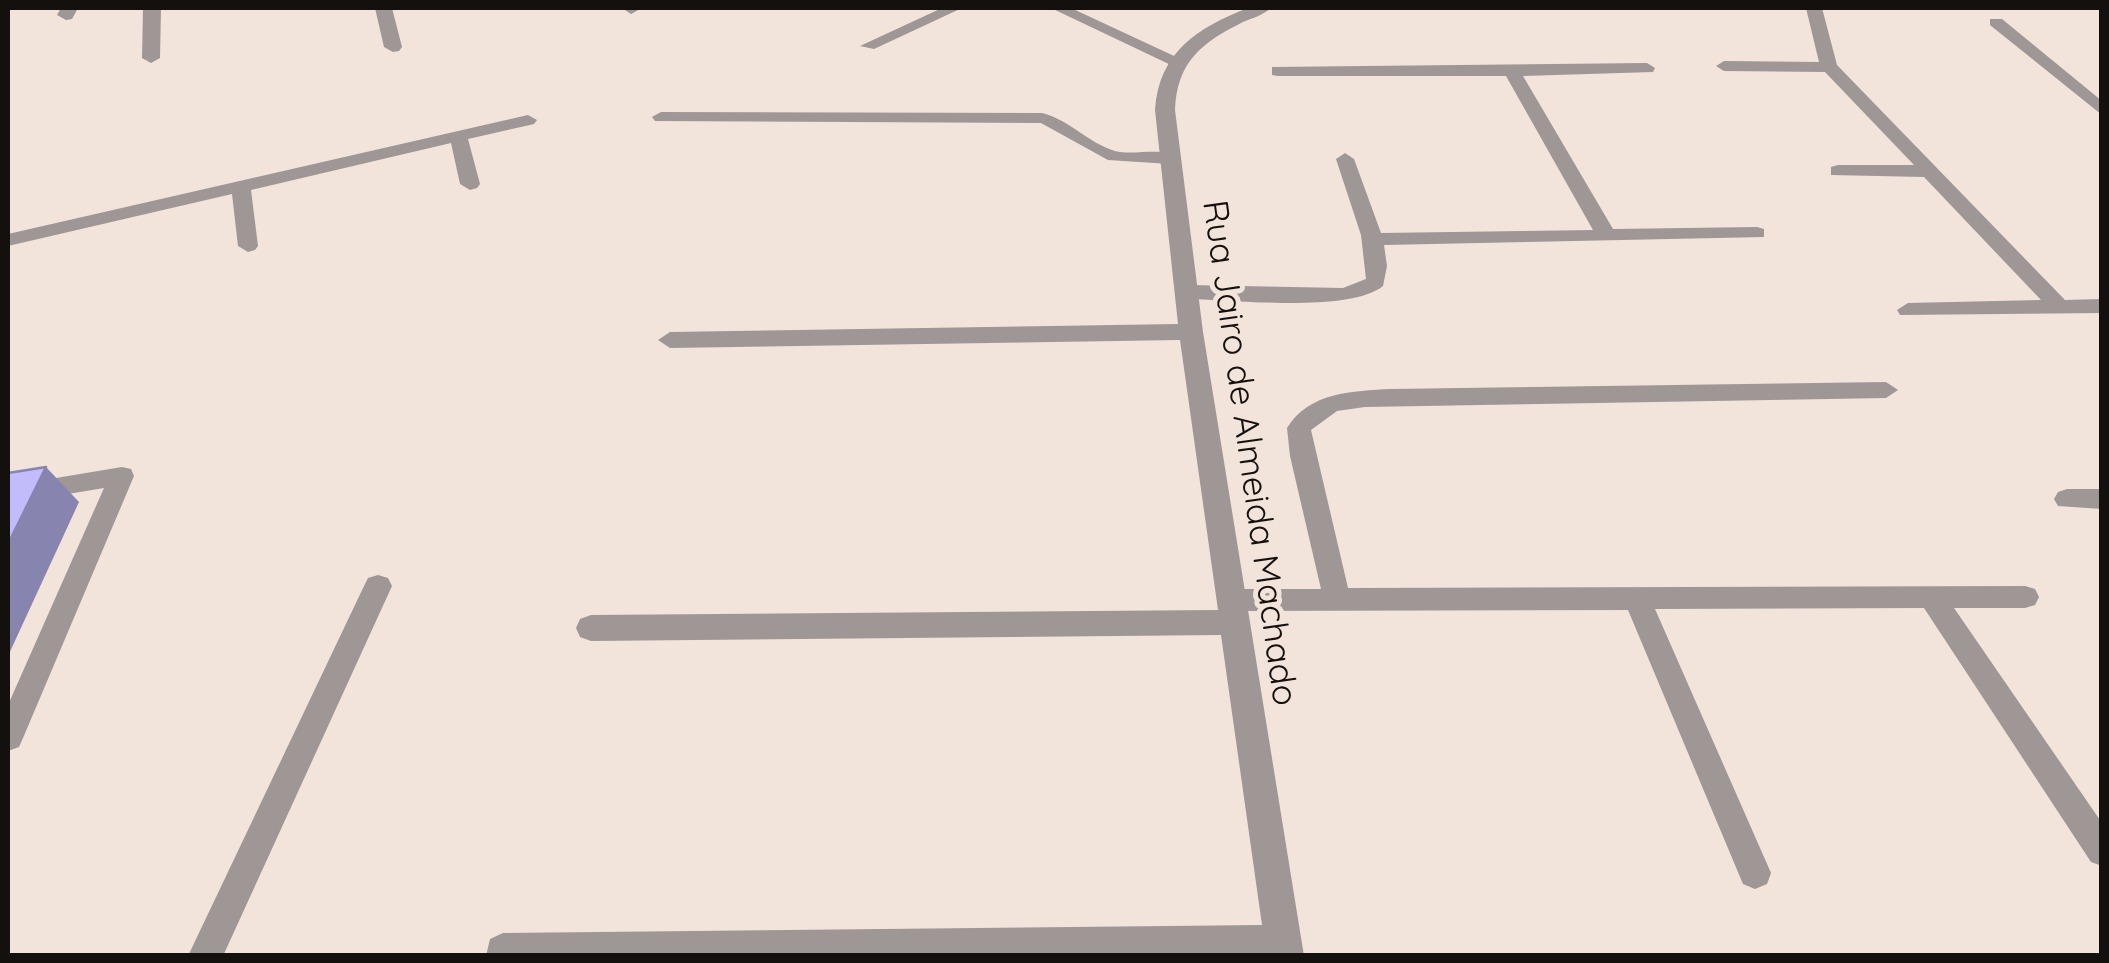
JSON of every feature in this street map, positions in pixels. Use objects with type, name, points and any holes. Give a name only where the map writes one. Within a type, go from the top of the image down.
[{"type":"street","points":[[152,8],[152,58]]},
{"type":"street","points":[[383,8],[393,47]]},
{"type":"street","points":[[1179,62],[1200,42],[1243,14],[1262,8]]},
{"type":"street","name":"Rua Jairo de Almeida Machado","points":[[1179,62],[1168,78],[1165,110],[1170,158],[1191,332],[1284,950]]},
{"type":"street","points":[[670,340],[1191,332]]},
{"type":"street","points":[[592,628],[1233,611]]},
{"type":"street","points":[[503,952],[1284,950]]},
{"type":"lane","points":[[868,46],[954,8]]},
{"type":"lane","points":[[1060,8],[1179,62]]},
{"type":"lane","points":[[1814,8],[1819,21],[1819,50],[1830,67],[2059,306]]},
{"type":"lane","points":[[1996,22],[2102,110]]},
{"type":"lane","points":[[1724,66],[1830,67]]},
{"type":"lane","points":[[1278,71],[1648,68]]},
{"type":"lane","points":[[1512,71],[1606,235]]},
{"type":"lane","points":[[661,116],[1042,118],[1059,122],[1110,155],[1170,158]]},
{"type":"lane","points":[[8,240],[528,120]]},
{"type":"lane","points":[[458,136],[470,184]]},
{"type":"lane","points":[[1188,292],[1342,295],[1366,290],[1376,281],[1378,266],[1344,159]]},
{"type":"lane","points":[[1838,171],[1930,171]]},
{"type":"lane","points":[[242,184],[248,246]]},
{"type":"lane","points":[[1372,240],[1758,234]]},
{"type":"lane","points":[[1908,310],[2102,306]]},
{"type":"lane","points":[[1338,600],[1302,456],[1299,428],[1308,415],[1326,404],[1391,396],[1886,390]]},
{"type":"lane","points":[[8,495],[122,476],[8,738]]},
{"type":"lane","points":[[2067,499],[2102,499]]},
{"type":"lane","points":[[205,956],[378,586]]},
{"type":"lane","points":[[1636,597],[1754,873]]},
{"type":"lane","points":[[1233,611],[1338,600],[2025,597]]},
{"type":"lane","points":[[1934,599],[2102,850]]},
{"type":"building","points":[[46,467],[8,544],[8,473]]}]
